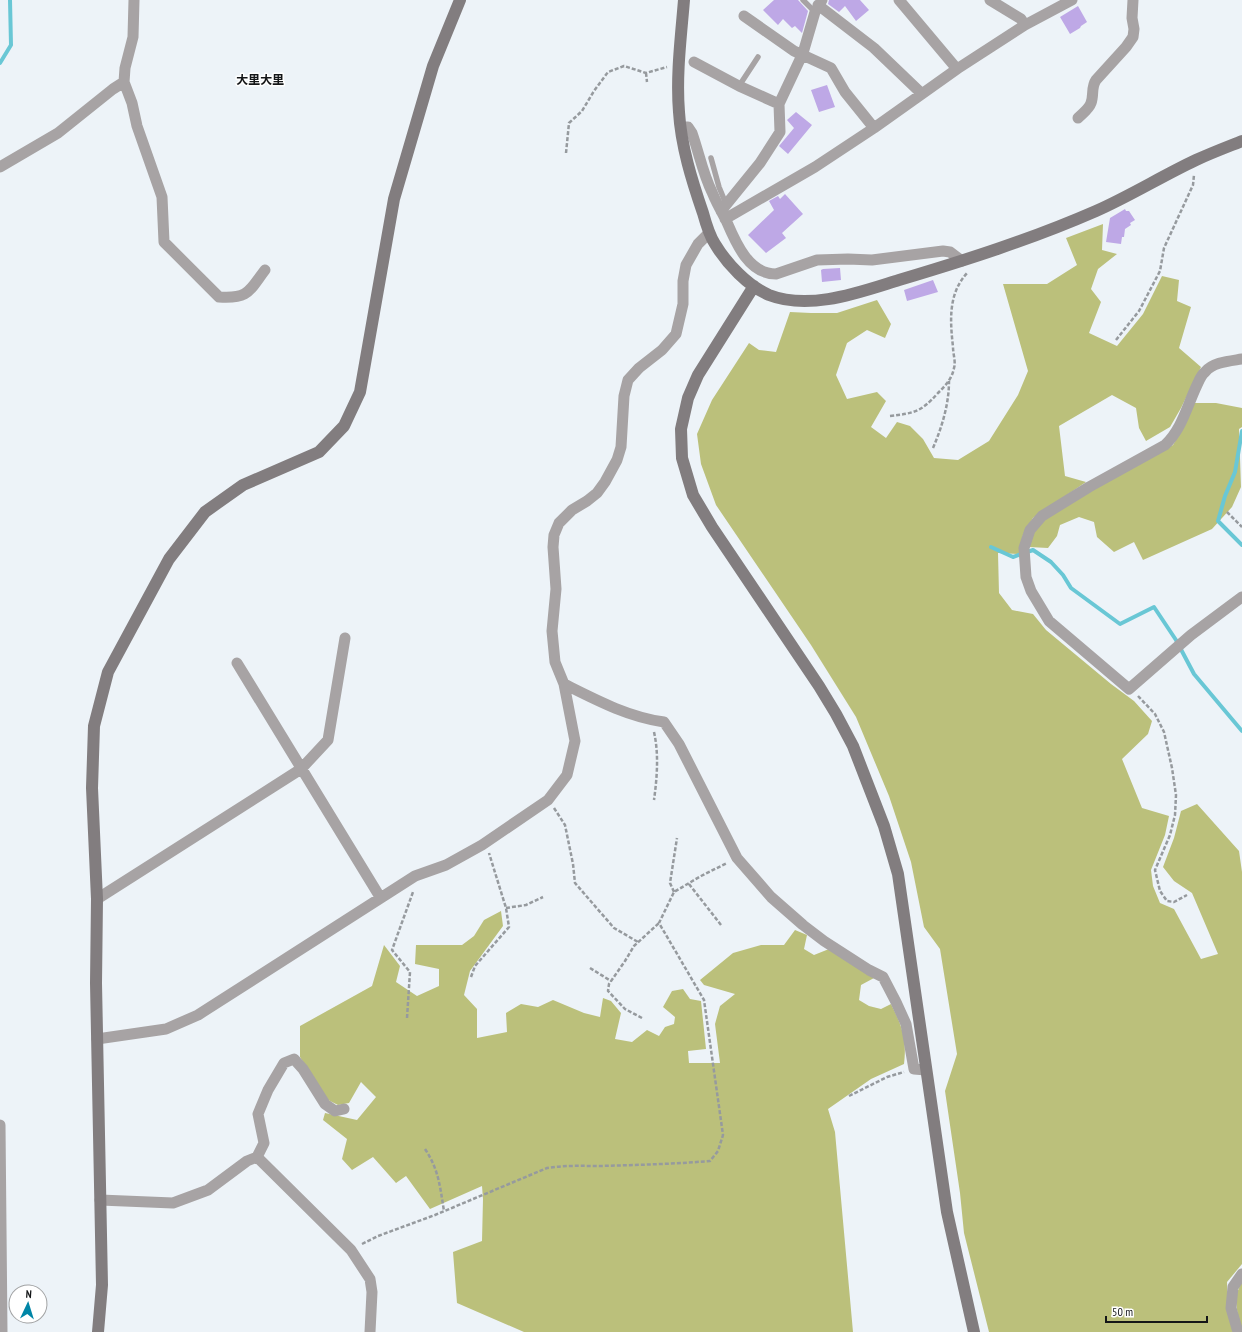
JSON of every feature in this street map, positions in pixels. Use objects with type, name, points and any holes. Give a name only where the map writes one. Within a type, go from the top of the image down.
[{"type":"street","points":[[134,0],[134,37],[125,68],[124,82],[132,103],[137,126],[162,198],[164,242],[219,297],[234,298],[247,293],[265,270]]},
{"type":"street","points":[[98,1332],[102,1286],[96,983],[97,899],[92,788],[94,726],[108,672],[169,559],[205,512],[243,485],[319,452],[344,426],[360,392],[394,199],[433,66],[460,0]]},
{"type":"street","points":[[684,0],[678,64],[678,112],[685,151],[696,194],[709,233],[715,244],[727,260],[754,286],[770,295],[783,298],[814,301],[852,294],[998,250],[1096,210],[1196,160],[1242,141]]},
{"type":"street","points":[[899,0],[957,69]]},
{"type":"street","points":[[990,0],[1021,19],[1026,25]]},
{"type":"street","points":[[724,211],[815,167],[874,128],[921,93],[1026,25],[1054,4],[1072,0]]},
{"type":"street","points":[[1078,118],[1092,102],[1093,84],[1126,47],[1132,37],[1134,29],[1132,18],[1133,0]]},
{"type":"street","points":[[724,211],[760,163],[780,132],[779,104],[802,53],[818,6],[828,11],[874,48],[921,93]]},
{"type":"street","points":[[744,16],[794,51],[802,53],[832,68],[845,92],[874,128]]},
{"type":"street","points":[[694,62],[739,86],[779,104]]},
{"type":"street","points":[[0,167],[58,133],[124,82]]},
{"type":"street","points":[[681,127],[688,127],[692,133],[711,191],[724,211],[735,242],[743,254],[754,265],[770,274],[776,274],[818,260],[872,260],[943,251],[950,252],[964,260]]},
{"type":"street","points":[[97,1039],[166,1029],[198,1015],[419,874],[446,865],[482,845],[548,800],[567,775],[575,740],[564,684],[555,662],[552,631],[556,589],[553,548],[554,535],[559,523],[572,510],[597,493],[605,482],[621,447],[624,396],[628,380],[639,368],[662,350],[676,334],[682,304],[683,281],[686,265],[698,244],[709,233]]},
{"type":"street","points":[[754,286],[702,369],[688,398],[681,429],[682,458],[693,495],[712,527],[820,686],[836,714],[856,753],[884,826],[898,874],[947,1212],[974,1332]]},
{"type":"street","points":[[1242,359],[1219,364],[1204,372],[1191,396],[1180,426],[1165,445],[1089,487],[1042,516],[1030,530],[1024,548],[1024,566],[1031,591],[1049,621],[1129,689],[1186,640],[1242,597]]},
{"type":"street","points":[[97,899],[302,769],[328,740],[345,638]]},
{"type":"street","points":[[237,663],[380,898]]},
{"type":"street","points":[[564,684],[603,704],[651,720],[664,722],[678,744],[737,858],[771,897],[803,925],[824,941],[869,970],[883,977],[906,1024],[914,1070],[926,1070]]},
{"type":"street","points":[[100,1200],[173,1203],[208,1190],[247,1161],[257,1157],[264,1143],[258,1114],[268,1090],[284,1063],[294,1059],[303,1069],[326,1104],[335,1111],[344,1109]]},
{"type":"street","points":[[0,1125],[2,1332]]},
{"type":"street","points":[[257,1157],[351,1250],[370,1279],[372,1292],[370,1332]]},
{"type":"street","points":[[1238,1332],[1231,1308],[1233,1287],[1242,1274]]},
{"type":"lane","points":[[803,0],[818,6]]},
{"type":"lane","points":[[739,86],[758,57]]},
{"type":"lane","points":[[712,158],[724,211]]},
{"type":"path","points":[[566,153],[569,123],[582,111],[594,90],[608,72],[624,66],[646,73],[678,64]]},
{"type":"path","points":[[646,73],[647,82]]},
{"type":"path","points":[[1116,340],[1139,311],[1160,271],[1164,248],[1193,185],[1196,160]]},
{"type":"path","points":[[890,416],[909,414],[921,410],[949,381],[955,367],[951,329],[952,304],[956,290],[970,270],[964,260]]},
{"type":"path","points":[[933,448],[944,418],[949,392],[949,381]]},
{"type":"path","points":[[1227,512],[1242,527]]},
{"type":"path","points":[[1129,689],[1155,714],[1164,732],[1172,768],[1176,795],[1176,815],[1170,835],[1155,870],[1160,891],[1167,901],[1174,902],[1187,896]]},
{"type":"path","points":[[651,720],[657,744],[654,800]]},
{"type":"path","points":[[548,800],[565,825],[574,864],[575,883],[614,928],[638,942]]},
{"type":"path","points":[[674,892],[670,883],[678,838]]},
{"type":"path","points":[[472,977],[476,966],[509,927],[506,908],[490,853],[482,845]]},
{"type":"path","points":[[642,1018],[625,1009],[608,991],[609,984],[626,961],[634,946],[659,923],[674,892],[737,858]]},
{"type":"path","points":[[407,1018],[410,972],[392,950],[419,874]]},
{"type":"path","points":[[689,884],[721,925]]},
{"type":"path","points":[[506,908],[526,905],[543,896]]},
{"type":"path","points":[[351,1250],[378,1236],[444,1211],[547,1168],[563,1165],[682,1164],[710,1161],[718,1151],[723,1135],[704,1000],[659,923]]},
{"type":"path","points":[[590,968],[611,981]]},
{"type":"path","points":[[849,1096],[887,1077],[914,1070]]},
{"type":"path","points":[[425,1149],[438,1173],[444,1211]]},
{"type":"green space","points":[[1103,224],[1102,250],[1117,254],[1098,269],[1091,289],[1101,302],[1089,333],[1117,346],[1143,314],[1162,276],[1179,280],[1177,301],[1191,307],[1179,348],[1201,367],[1170,427],[1146,441],[1139,428],[1136,408],[1112,395],[1059,426],[1065,476],[1086,482],[1033,518],[1023,535],[1019,554],[998,553],[999,593],[1012,610],[1033,614],[1046,630],[1111,684],[1134,701],[1152,721],[1148,734],[1122,759],[1142,808],[1169,816],[1165,835],[1151,870],[1153,886],[1160,903],[1174,909],[1201,959],[1218,954],[1192,893],[1174,881],[1163,867],[1174,838],[1181,811],[1197,804],[1239,851],[1242,872],[1242,1264],[1227,1282],[1228,1313],[1233,1332],[989,1332],[964,1233],[960,1193],[945,1091],[957,1054],[940,949],[924,927],[911,862],[889,796],[856,717],[811,645],[716,505],[701,464],[697,434],[712,400],[749,343],[759,350],[776,352],[790,312],[837,313],[877,300],[891,324],[885,338],[867,330],[847,343],[836,375],[847,399],[877,392],[886,401],[871,427],[886,438],[897,422],[910,426],[923,439],[934,458],[958,460],[989,441],[1018,395],[1028,371],[1003,284],[1047,284],[1077,265],[1066,238]]},
{"type":"green space","points":[[1192,403],[1216,403],[1242,408],[1242,427],[1239,429],[1241,487],[1232,507],[1212,529],[1143,560],[1134,542],[1114,552],[1097,537],[1094,522],[1079,517],[1060,525],[1057,536],[1048,548],[1029,547],[1034,530],[1047,516],[1173,445],[1181,431]]},
{"type":"green space","points":[[501,911],[503,926],[470,971],[464,995],[477,1009],[477,1038],[507,1032],[506,1013],[521,1004],[538,1007],[553,1000],[584,1013],[600,1017],[603,998],[611,1001],[621,1013],[615,1039],[632,1042],[647,1030],[659,1036],[665,1027],[674,1024],[675,1017],[663,1007],[672,991],[683,989],[690,999],[701,1001],[706,1049],[688,1051],[689,1063],[720,1063],[715,1024],[720,1006],[735,994],[704,985],[700,980],[733,953],[761,945],[784,945],[795,930],[807,935],[804,949],[814,955],[829,949],[874,978],[861,985],[859,1000],[869,1006],[881,1009],[891,1004],[903,1033],[905,1047],[904,1064],[871,1079],[828,1109],[835,1132],[853,1332],[524,1332],[457,1303],[453,1252],[482,1241],[482,1186],[430,1209],[406,1176],[396,1183],[373,1157],[352,1170],[342,1159],[347,1139],[323,1120],[325,1113],[357,1120],[376,1097],[361,1082],[349,1103],[338,1105],[328,1100],[300,1057],[300,1026],[372,986],[384,945],[400,966],[396,982],[417,996],[439,986],[439,969],[415,964],[416,945],[462,945],[474,936],[484,920]]},
{"type":"green space","points":[[1242,1282],[1242,1329],[1237,1311],[1236,1299]]},
{"type":"building","points":[[774,0],[798,0],[808,11],[802,33],[795,26],[792,28],[783,19],[778,25],[763,10]]},
{"type":"building","points":[[829,0],[860,0],[869,10],[856,21],[845,6],[839,12],[828,4]]},
{"type":"building","points":[[1078,6],[1087,22],[1070,34],[1060,17]]},
{"type":"building","points":[[827,85],[835,107],[819,112],[811,90]]},
{"type":"building","points":[[796,112],[812,125],[788,154],[779,146],[794,128],[787,120]]},
{"type":"building","points":[[785,194],[803,214],[782,233],[786,238],[766,253],[748,235],[774,210],[769,201],[778,196],[780,199]]},
{"type":"building","points":[[1125,209],[1126,211],[1129,211],[1135,220],[1125,229],[1121,244],[1106,242],[1110,218]]},
{"type":"building","points":[[840,268],[841,280],[822,282],[821,270]]},
{"type":"building","points":[[933,280],[938,292],[907,301],[904,290]]},
{"type":"waterway","points":[[0,63],[11,45],[10,0]]},
{"type":"waterway","points":[[1242,431],[1235,472],[1225,496],[1218,521],[1242,545]]},
{"type":"waterway","points":[[991,547],[1013,557],[1033,550],[1051,562],[1063,575],[1071,588],[1120,624],[1154,607],[1176,640],[1194,674],[1242,731]]},
{"type":"district","name":"大里大里","points":[[260,79]]}]
